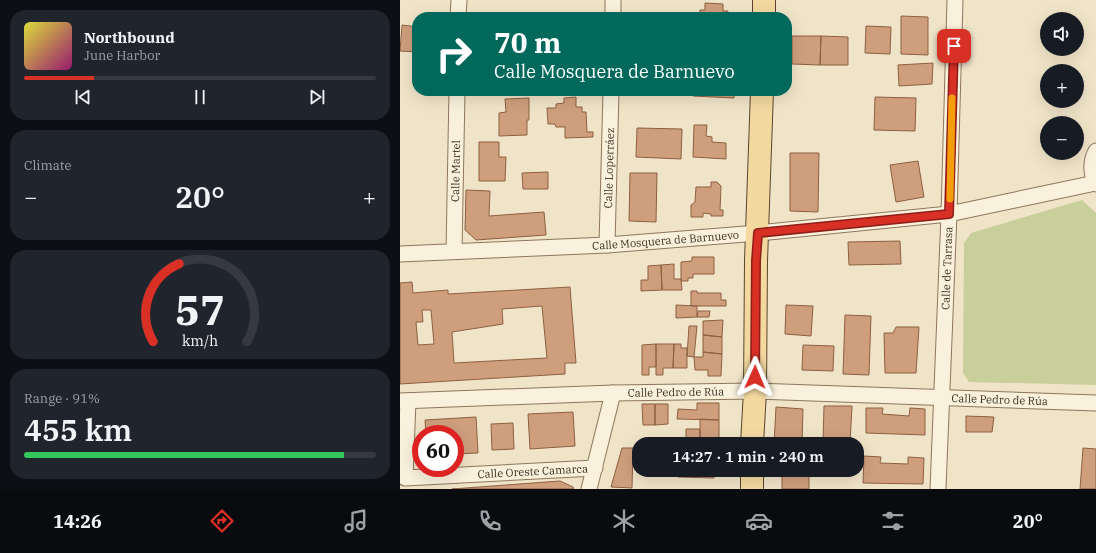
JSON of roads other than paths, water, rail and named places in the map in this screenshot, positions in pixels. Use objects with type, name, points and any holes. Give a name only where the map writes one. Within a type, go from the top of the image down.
[{"type":"main road","points":[[764,0],[764,12]]},
{"type":"main road","points":[[752,437],[755,391],[756,261],[762,96]]},
{"type":"main road","points":[[752,477],[752,489]]},
{"type":"street","points":[[458,12],[459,0]]},
{"type":"street","points":[[613,0],[613,12]]},
{"type":"street","name":"Calle de Tarrasa","points":[[938,489],[949,214],[955,0]]},
{"type":"street","name":"Calle Martel","points":[[454,252],[457,96]]},
{"type":"street","name":"Calle Loperráez","points":[[607,245],[611,96]]},
{"type":"street","points":[[1096,151],[1092,164],[1092,174],[1096,183]]},
{"type":"street","name":"Calle Mosquera de Barnuevo","points":[[400,254],[607,245],[758,233],[949,214],[1096,183]]},
{"type":"street","name":"Calle Pedro de Rúa","points":[[404,401],[613,392],[755,391],[1096,403]]},
{"type":"street","points":[[589,489],[613,392]]},
{"type":"street","name":"Calle Oreste Camarca","points":[[404,401],[405,478],[595,468]]}]
